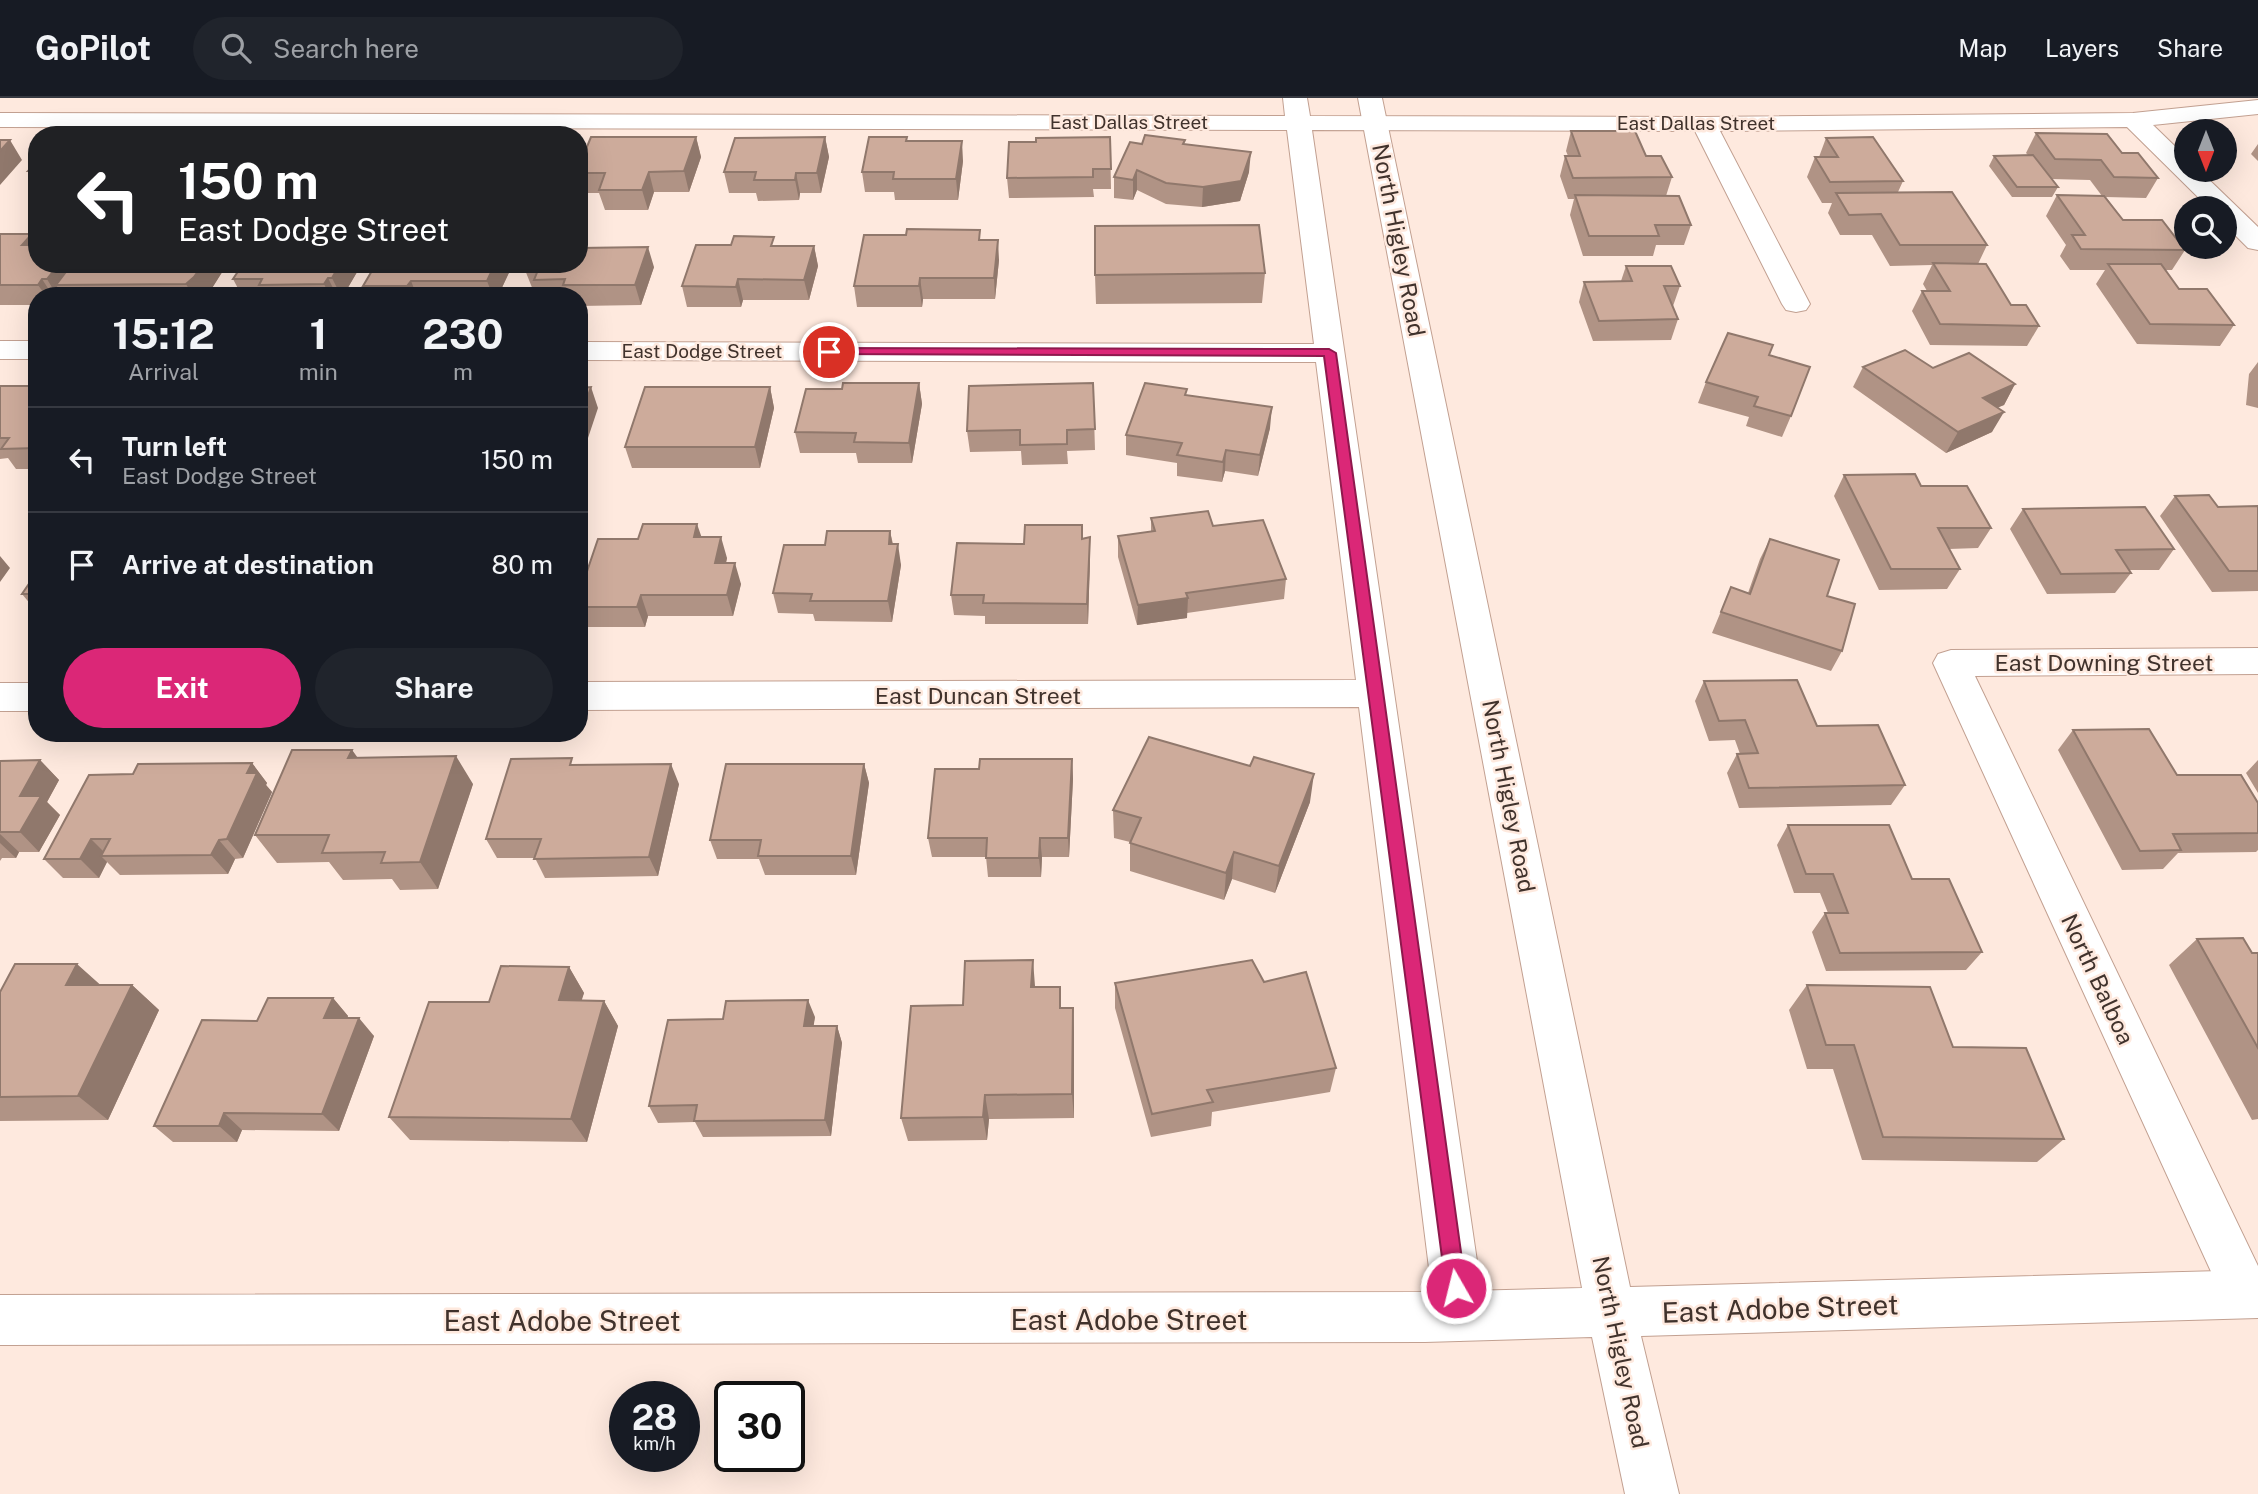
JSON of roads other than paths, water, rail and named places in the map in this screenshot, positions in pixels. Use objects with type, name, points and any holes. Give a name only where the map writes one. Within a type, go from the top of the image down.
[{"type":"street","name":"East Dallas Street","points":[[0,120],[1373,110],[1704,124],[2133,120],[2258,107]]},
{"type":"street","points":[[1296,110],[1460,1316]]},
{"type":"street","name":"North Higley Road","points":[[1373,110],[1611,1312],[1652,1494]]},
{"type":"street","points":[[2133,120],[2211,196]]},
{"type":"street","points":[[1704,124],[1796,304]]},
{"type":"street","points":[[2237,222],[2258,242]]},
{"type":"street","points":[[0,350],[28,350]]},
{"type":"street","name":"East Dodge Street","points":[[588,351],[1329,353]]},
{"type":"street","name":"East Downing Street","points":[[1951,663],[2258,661]]},
{"type":"street","name":"North Balboa","points":[[1951,663],[2252,1294]]},
{"type":"street","name":"East Duncan Street","points":[[588,696],[1376,693]]},
{"type":"street","points":[[0,697],[28,697]]},
{"type":"street","name":"East Adobe Street","points":[[0,1320],[1092,1320],[1460,1316],[2252,1294]]}]
